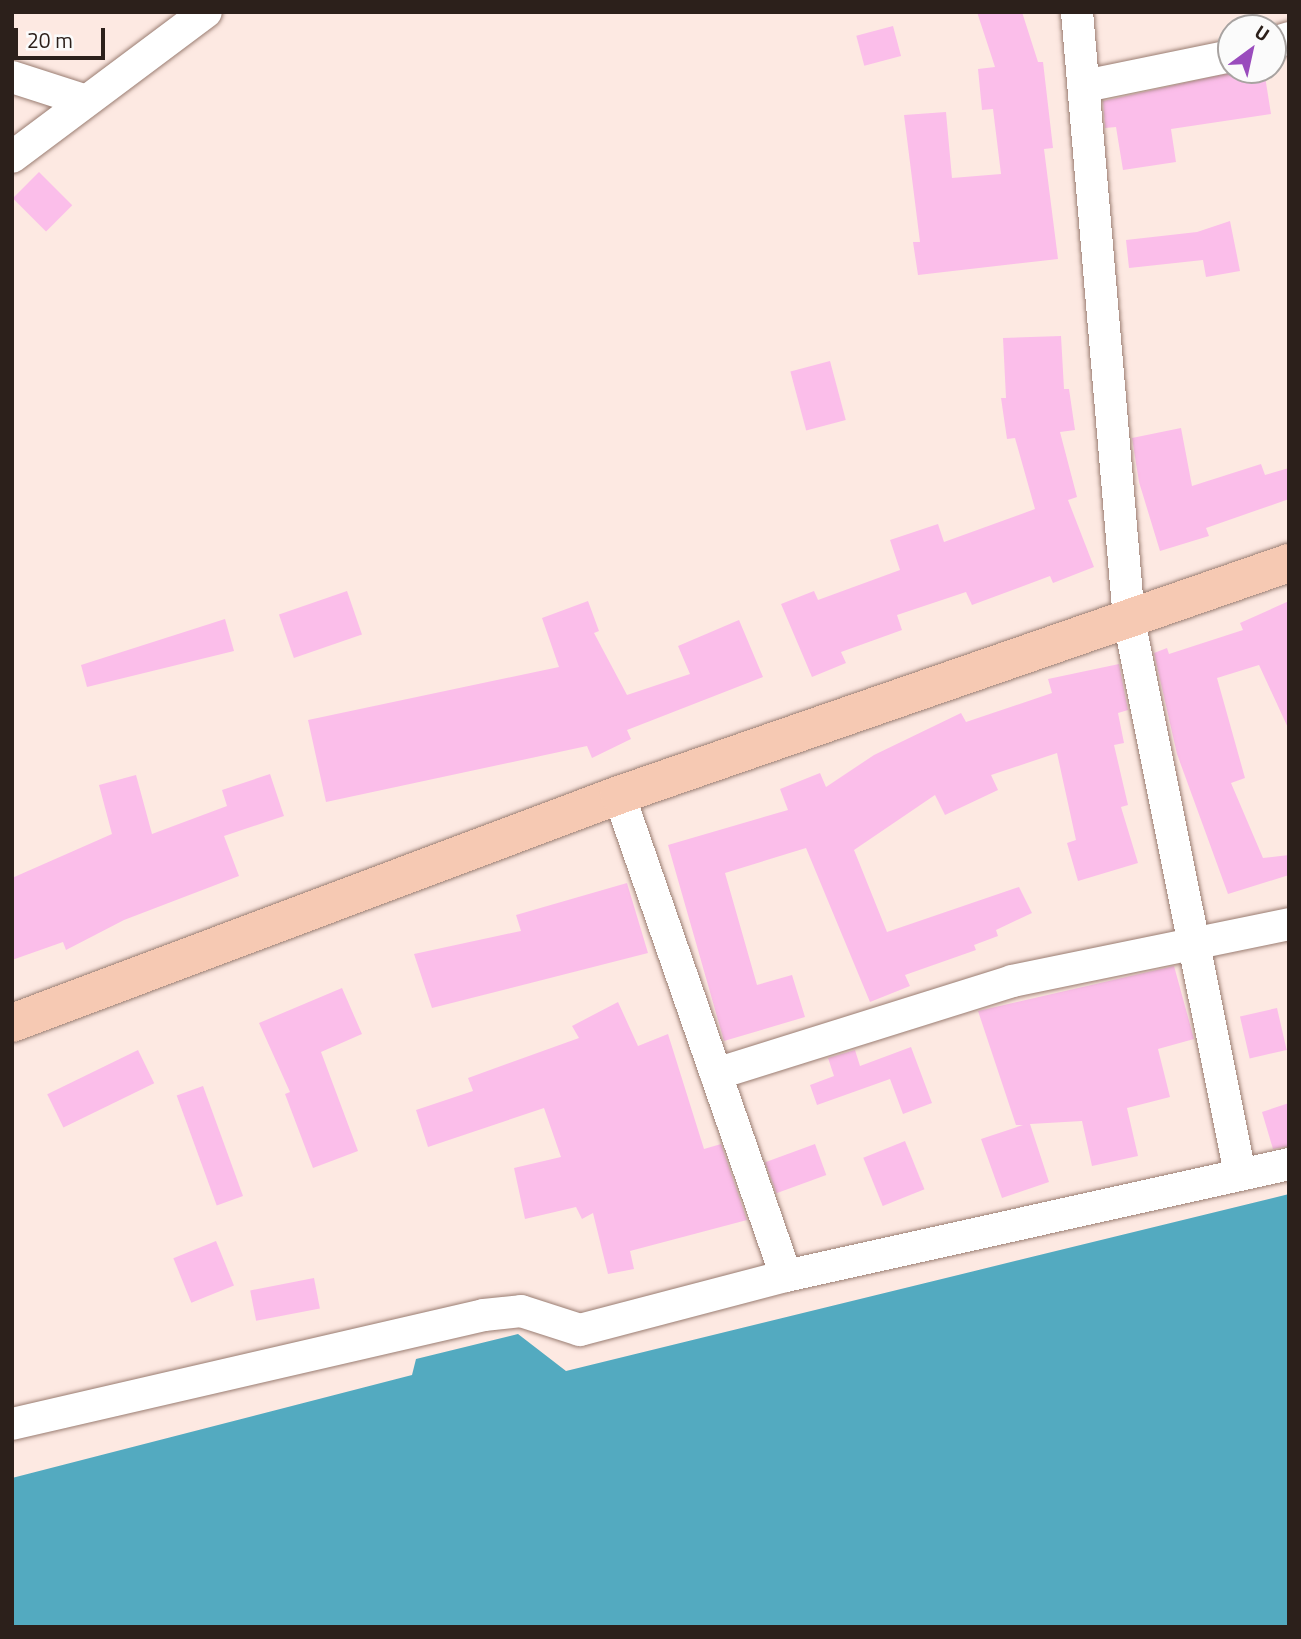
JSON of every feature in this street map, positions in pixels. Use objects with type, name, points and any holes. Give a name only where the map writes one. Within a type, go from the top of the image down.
[{"type":"highway","points":[[12,1023],[619,795],[1289,563]]},
{"type":"street","points":[[12,157],[83,100],[206,12]]},
{"type":"street","points":[[1077,12],[1086,86],[1129,620],[1240,1174]]},
{"type":"street","points":[[1086,86],[1217,60]]},
{"type":"street","points":[[12,77],[83,100]]},
{"type":"street","points":[[619,795],[786,1276]]},
{"type":"street","points":[[716,1074],[1012,981],[1193,940],[1289,924]]},
{"type":"street","points":[[12,1424],[484,1315],[522,1311],[580,1330],[786,1276],[1289,1164]]},
{"type":"water","points":[[1289,1194],[1289,1627],[12,1627],[12,1478],[412,1375],[416,1359],[518,1334],[566,1371]]},
{"type":"building","points":[[977,12],[1022,12],[1038,62],[1043,62],[1053,148],[1044,149],[1058,259],[918,275],[913,242],[920,242],[904,115],[946,112],[952,178],[1001,174],[993,109],[982,110],[978,69],[995,67]]},
{"type":"building","points":[[893,26],[901,56],[864,66],[856,36]]},
{"type":"building","points":[[1217,76],[1217,84],[1266,84],[1271,114],[1171,129],[1176,162],[1123,170],[1116,127],[1105,128],[1103,101]]},
{"type":"building","points":[[39,172],[72,205],[46,231],[13,198]]},
{"type":"building","points":[[1230,221],[1240,271],[1206,277],[1203,260],[1129,268],[1126,240],[1197,232]]},
{"type":"building","points":[[1061,336],[1064,389],[1069,389],[1075,430],[1060,432],[1077,497],[1068,500],[1094,567],[1053,583],[1050,576],[972,605],[966,592],[897,615],[902,630],[841,652],[846,663],[812,677],[781,604],[814,591],[818,600],[900,570],[890,540],[938,524],[944,542],[1035,509],[1015,438],[1007,439],[1001,398],[1006,398],[1003,338]]},
{"type":"building","points":[[830,361],[846,420],[806,431],[790,372]]},
{"type":"building","points":[[1181,428],[1192,486],[1261,464],[1265,475],[1289,468],[1289,499],[1206,528],[1209,536],[1160,551],[1139,482],[1132,438]]},
{"type":"building","points":[[347,591],[362,634],[294,658],[279,614]]},
{"type":"building","points":[[588,601],[599,631],[594,633],[627,695],[690,674],[678,646],[739,620],[763,677],[627,730],[631,739],[592,758],[587,746],[326,802],[308,720],[559,667],[542,618]]},
{"type":"building","points":[[1289,601],[1289,730],[1259,665],[1217,678],[1245,778],[1231,783],[1263,858],[1289,855],[1289,875],[1228,894],[1177,754],[1154,653],[1167,648],[1169,654],[1243,630],[1240,623]]},
{"type":"building","points":[[225,619],[234,651],[87,687],[81,665]]},
{"type":"building","points":[[1119,664],[1128,710],[1118,713],[1124,743],[1114,745],[1128,805],[1121,807],[1138,863],[1078,881],[1067,843],[1076,840],[1057,753],[991,775],[998,790],[945,815],[935,795],[854,850],[887,932],[1019,887],[1032,913],[996,930],[998,936],[974,945],[976,950],[905,975],[910,986],[870,1002],[806,848],[725,873],[757,985],[792,975],[805,1017],[724,1041],[668,845],[788,810],[780,789],[820,773],[826,787],[874,755],[961,713],[966,722],[1052,693],[1048,679]]},
{"type":"building","points":[[270,774],[284,816],[224,836],[239,876],[124,920],[66,950],[63,942],[12,960],[12,878],[112,834],[99,785],[136,775],[152,834],[227,806],[222,790]]},
{"type":"building","points":[[627,883],[648,953],[432,1008],[414,954],[521,931],[516,915]]},
{"type":"building","points":[[1174,966],[1194,1039],[1158,1049],[1170,1097],[1127,1108],[1138,1156],[1092,1166],[1082,1121],[1030,1124],[1049,1182],[1002,1198],[981,1139],[1023,1125],[1016,1125],[978,1011]]},
{"type":"building","points":[[342,988],[362,1034],[321,1052],[358,1151],[313,1168],[285,1094],[290,1092],[259,1023]]},
{"type":"building","points":[[618,1002],[638,1046],[668,1034],[704,1149],[721,1144],[747,1220],[630,1251],[634,1269],[608,1274],[593,1213],[582,1219],[576,1207],[525,1219],[514,1168],[561,1157],[544,1108],[428,1147],[416,1110],[473,1091],[468,1078],[579,1038],[572,1026]]},
{"type":"building","points":[[1277,1008],[1287,1050],[1250,1058],[1240,1017]]},
{"type":"building","points":[[911,1047],[932,1103],[903,1114],[890,1079],[817,1105],[810,1085],[834,1076],[828,1058],[855,1050],[860,1066]]},
{"type":"building","points":[[138,1050],[154,1083],[63,1128],[47,1094]]},
{"type":"building","points":[[203,1086],[243,1196],[217,1206],[177,1096]]},
{"type":"building","points":[[1289,1103],[1289,1146],[1273,1149],[1262,1112]]},
{"type":"building","points":[[905,1141],[924,1189],[883,1206],[863,1158]]},
{"type":"building","points":[[815,1144],[826,1175],[776,1193],[765,1162]]},
{"type":"building","points":[[216,1241],[234,1286],[191,1303],[173,1258]]},
{"type":"building","points":[[314,1278],[320,1308],[256,1321],[250,1290]]}]
